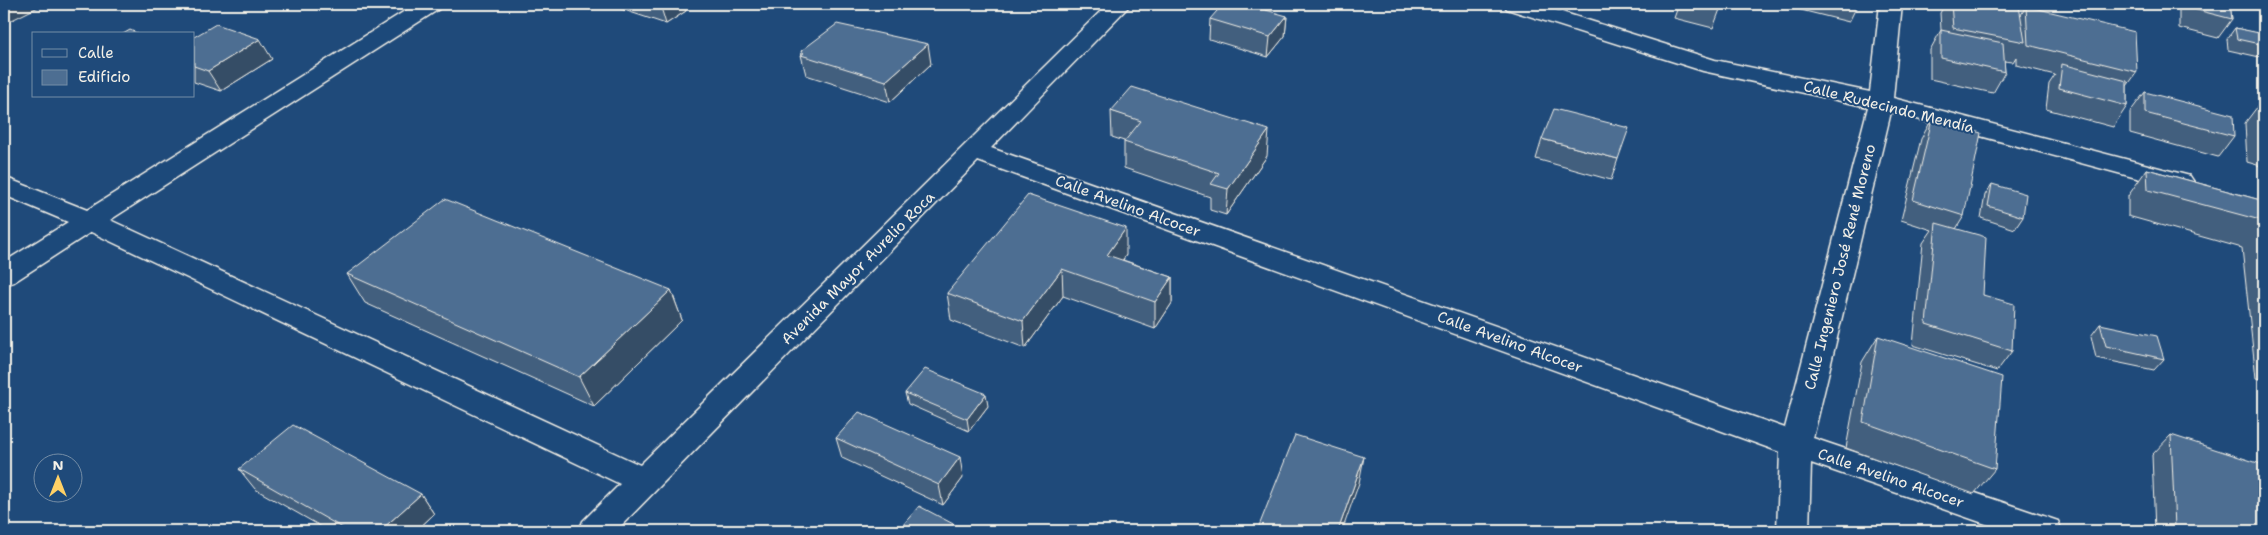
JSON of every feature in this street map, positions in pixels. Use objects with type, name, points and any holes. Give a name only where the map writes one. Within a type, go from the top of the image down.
[{"type":"street","points":[[4,275],[431,4]]},
{"type":"street","name":"Avenida Mayor Aurelio Roca","points":[[595,531],[1120,4]]},
{"type":"street","name":"Calle Rudecindo Mendía","points":[[1516,4],[1672,55],[1720,68],[1881,102],[2207,189]]},
{"type":"street","name":"Calle Ingeniero José René Moreno","points":[[1792,531],[1796,445],[1881,102],[1891,4]]},
{"type":"street","name":"Calle Avelino Alcocer","points":[[974,150],[1796,445],[2046,531]]},
{"type":"street","points":[[4,185],[90,221],[644,481]]},
{"type":"building","points":[[1223,4],[1245,4],[1287,16],[1270,37],[1210,19]]},
{"type":"building","points":[[1704,4],[1722,4],[1721,8]]},
{"type":"building","points":[[1951,4],[2008,4],[2019,6],[2025,42],[1953,28]]},
{"type":"building","points":[[2193,4],[2230,4],[2232,19],[2193,9]]},
{"type":"building","points":[[2026,6],[2135,32],[2137,72],[2028,45]]},
{"type":"building","points":[[216,24],[260,39],[208,71],[195,66],[195,36]]},
{"type":"building","points":[[837,24],[928,44],[886,81],[801,55],[804,53],[801,51]]},
{"type":"building","points":[[2235,28],[2264,34],[2264,45],[2237,39]]},
{"type":"building","points":[[1941,30],[2003,43],[2005,72],[1941,58]]},
{"type":"building","points":[[2062,64],[2127,81],[2127,106],[2059,88]]},
{"type":"building","points":[[1132,87],[1269,130],[1228,189],[1211,184],[1219,173],[1124,142],[1141,121],[1111,111]]},
{"type":"building","points":[[2145,92],[2233,115],[2234,136],[2145,113]]},
{"type":"building","points":[[1554,109],[1629,128],[1618,159],[1542,139]]},
{"type":"building","points":[[1932,119],[1981,133],[1964,216],[1913,200]]},
{"type":"building","points":[[2147,169],[2264,201],[2264,221],[2148,190]]},
{"type":"building","points":[[1992,184],[2026,194],[2023,217],[1988,206]]},
{"type":"building","points":[[1028,195],[1126,228],[1107,255],[1172,277],[1155,302],[1062,269],[1023,321],[947,293]]},
{"type":"building","points":[[445,199],[671,290],[579,377],[347,274]]},
{"type":"building","points":[[1936,223],[1986,237],[1983,295],[2014,304],[2012,351],[1926,324]]},
{"type":"building","points":[[2100,324],[2157,336],[2164,359],[2106,346]]},
{"type":"building","points":[[1878,336],[2002,377],[1995,469],[1863,422]]},
{"type":"building","points":[[925,369],[986,394],[967,419],[905,393]]},
{"type":"building","points":[[859,412],[960,457],[939,485],[836,438]]},
{"type":"building","points":[[293,425],[421,494],[380,531],[348,531],[239,469]]},
{"type":"building","points":[[1295,435],[1364,457],[1338,531],[1257,531]]},
{"type":"building","points":[[2171,435],[2264,465],[2264,531],[2185,531],[2175,528]]},
{"type":"building","points":[[919,506],[959,527],[956,531],[898,531]]}]
